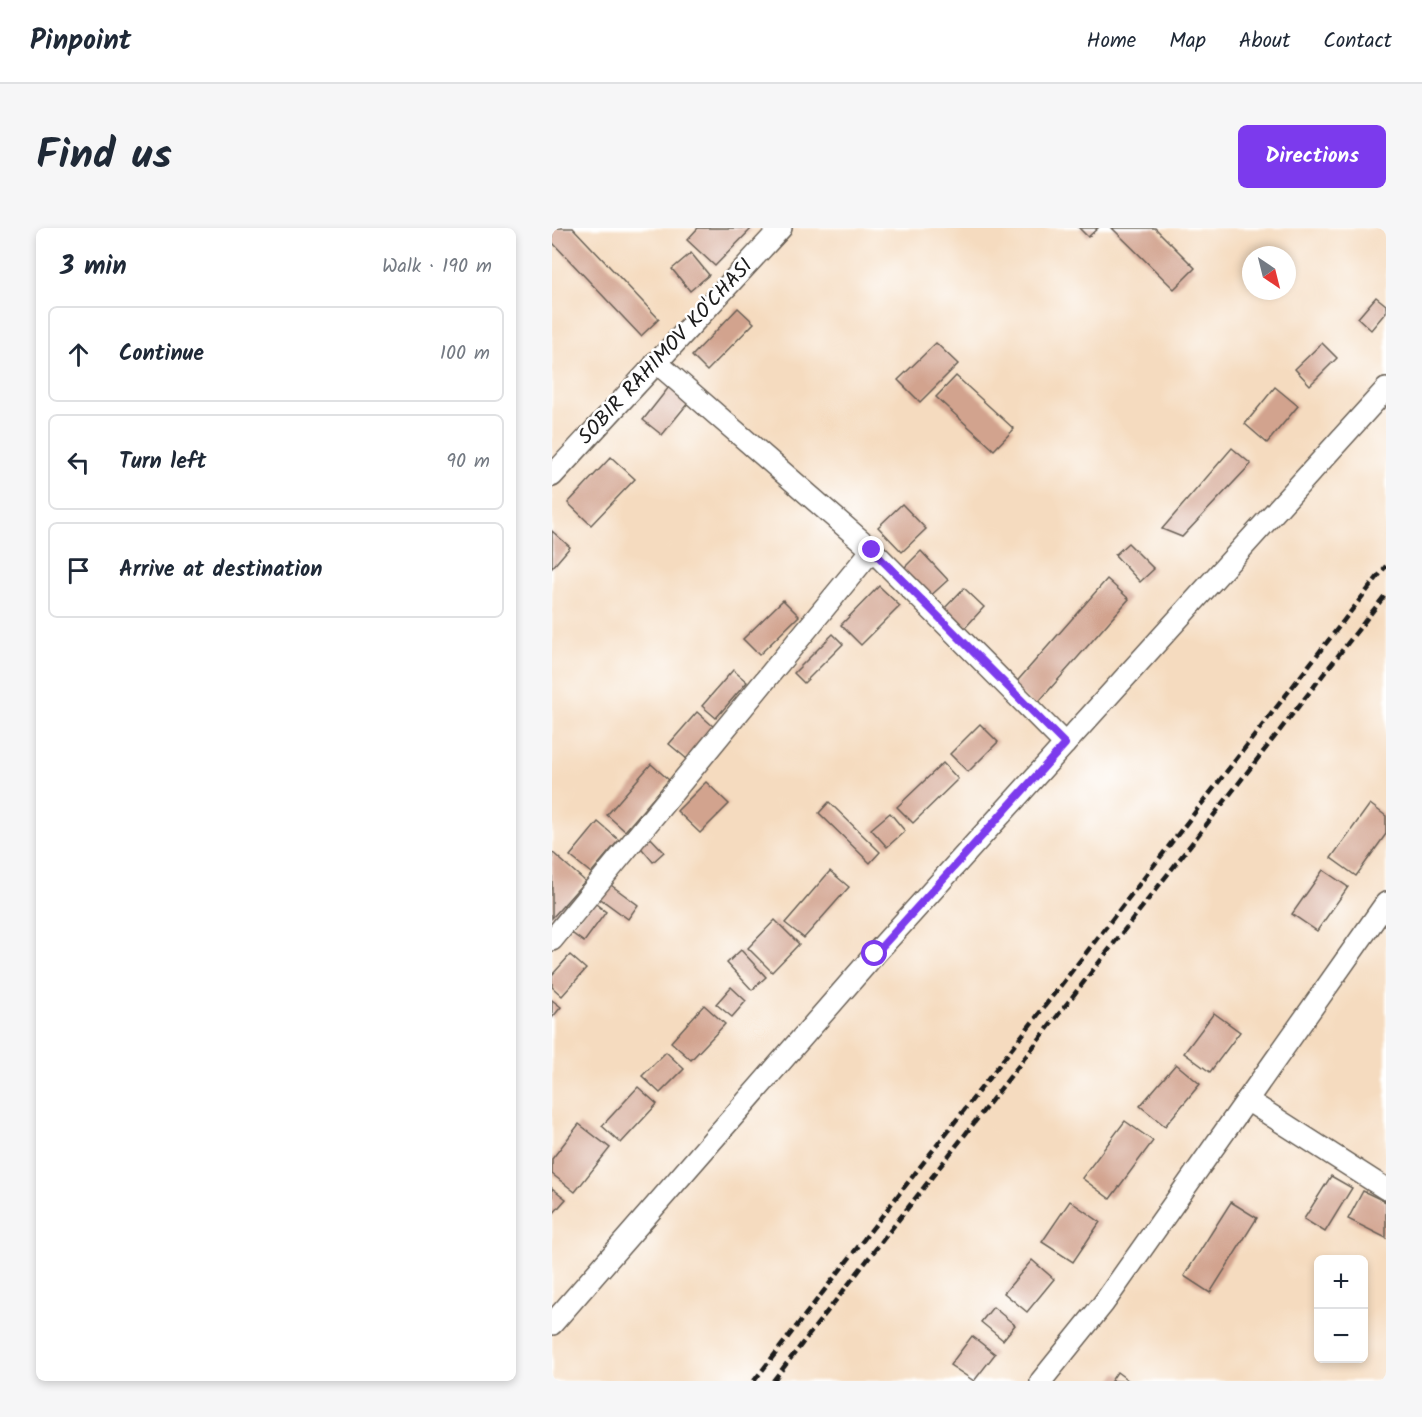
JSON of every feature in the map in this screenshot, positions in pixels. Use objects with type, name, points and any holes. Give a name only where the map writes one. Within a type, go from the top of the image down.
[{"type":"street","name":"SOBIR RAHIMOV KO'CHASI","points":[[552,476],[781,228]]},
{"type":"street","points":[[656,362],[872,550],[1065,744]]},
{"type":"street","points":[[552,1324],[875,954],[1386,389]]},
{"type":"street","points":[[552,940],[872,550]]},
{"type":"street","points":[[1041,1381],[1102,1304],[1386,903]]},
{"type":"street","points":[[1247,1100],[1386,1188]]},
{"type":"building","points":[[552,228],[573,228],[659,319],[641,336],[552,242]]},
{"type":"building","points":[[698,228],[752,228],[715,266],[687,240]]},
{"type":"building","points":[[1079,228],[1098,228],[1088,237]]},
{"type":"building","points":[[1112,228],[1155,228],[1195,268],[1174,289]]},
{"type":"building","points":[[691,253],[709,275],[690,291],[672,269]]},
{"type":"building","points":[[1376,297],[1386,305],[1386,312],[1371,330],[1358,318]]},
{"type":"building","points":[[738,308],[754,323],[707,371],[692,356]]},
{"type":"building","points":[[936,343],[958,364],[920,402],[898,380]]},
{"type":"building","points":[[1322,343],[1337,358],[1310,385],[1295,369]]},
{"type":"building","points":[[956,376],[1014,429],[994,450],[936,397]]},
{"type":"building","points":[[669,387],[688,403],[662,435],[643,420]]},
{"type":"building","points":[[1275,387],[1298,406],[1267,443],[1245,424]]},
{"type":"building","points":[[1232,448],[1251,464],[1182,537],[1162,529]]},
{"type":"building","points":[[611,457],[635,479],[591,525],[568,503]]},
{"type":"building","points":[[902,504],[926,529],[902,552],[878,527]]},
{"type":"building","points":[[552,531],[570,547],[552,568]]},
{"type":"building","points":[[1128,543],[1154,569],[1140,582],[1115,555]]},
{"type":"building","points":[[921,551],[948,580],[927,599],[901,571]]},
{"type":"building","points":[[1107,579],[1129,599],[1035,706],[1012,687]]},
{"type":"building","points":[[879,586],[900,606],[861,645],[841,625]]},
{"type":"building","points":[[964,588],[984,607],[964,629],[943,610]]},
{"type":"building","points":[[783,600],[799,616],[759,655],[743,639]]},
{"type":"building","points":[[833,634],[843,644],[804,683],[794,673]]},
{"type":"building","points":[[733,670],[747,682],[716,718],[702,706]]},
{"type":"building","points":[[697,712],[714,727],[687,759],[669,744]]},
{"type":"building","points":[[980,724],[998,742],[968,772],[950,754]]},
{"type":"building","points":[[943,763],[958,779],[913,823],[897,807]]},
{"type":"building","points":[[651,764],[669,780],[625,831],[607,815]]},
{"type":"building","points":[[706,782],[729,804],[700,833],[677,811]]},
{"type":"building","points":[[829,802],[880,852],[870,863],[819,813]]},
{"type":"building","points":[[1370,804],[1386,816],[1386,834],[1356,876],[1331,858]]},
{"type":"building","points":[[890,813],[905,831],[887,847],[871,829]]},
{"type":"building","points":[[598,822],[619,840],[591,873],[570,856]]},
{"type":"building","points":[[647,834],[664,852],[653,862],[637,843]]},
{"type":"building","points":[[552,852],[585,881],[552,918]]},
{"type":"building","points":[[1323,870],[1348,887],[1317,931],[1292,914]]},
{"type":"building","points":[[830,871],[849,887],[804,938],[785,923]]},
{"type":"building","points":[[604,880],[638,905],[628,919],[594,894]]},
{"type":"building","points":[[592,901],[606,912],[584,942],[569,931]]},
{"type":"building","points":[[775,920],[799,944],[772,972],[748,948]]},
{"type":"building","points":[[741,950],[766,977],[752,990],[727,963]]},
{"type":"building","points":[[570,955],[586,969],[562,996],[552,987],[552,975]]},
{"type":"building","points":[[731,987],[746,1001],[732,1017],[716,1004]]},
{"type":"building","points":[[552,1000],[561,1007],[552,1018]]},
{"type":"building","points":[[704,1005],[725,1024],[691,1060],[671,1042]]},
{"type":"building","points":[[1214,1013],[1240,1032],[1210,1072],[1184,1053]]},
{"type":"building","points":[[666,1052],[684,1069],[660,1093],[642,1076]]},
{"type":"building","points":[[1176,1064],[1200,1084],[1165,1126],[1140,1106]]},
{"type":"building","points":[[638,1087],[657,1104],[621,1143],[602,1126]]},
{"type":"building","points":[[1125,1121],[1153,1141],[1110,1199],[1082,1178]]},
{"type":"building","points":[[579,1124],[610,1148],[575,1192],[552,1174],[552,1159]]},
{"type":"building","points":[[1331,1176],[1352,1188],[1325,1232],[1304,1219]]},
{"type":"building","points":[[552,1188],[566,1199],[552,1215]]},
{"type":"building","points":[[1363,1191],[1386,1202],[1386,1238],[1348,1219]]},
{"type":"building","points":[[1070,1201],[1100,1222],[1073,1262],[1042,1242]]},
{"type":"building","points":[[1231,1202],[1257,1218],[1210,1293],[1184,1276]]},
{"type":"building","points":[[1032,1260],[1054,1279],[1027,1312],[1004,1293]]},
{"type":"building","points":[[993,1307],[1015,1325],[1003,1340],[981,1322]]},
{"type":"building","points":[[972,1336],[995,1354],[974,1381],[950,1365]]},
{"type":"building","points":[[1117,1372],[1129,1381],[1111,1381]]},
{"type":"railway","points":[[754,1381],[1386,566]]},
{"type":"railway","points":[[773,1381],[1386,594]]},
{"type":"route","points":[[872,550],[1065,744],[875,954]]}]
